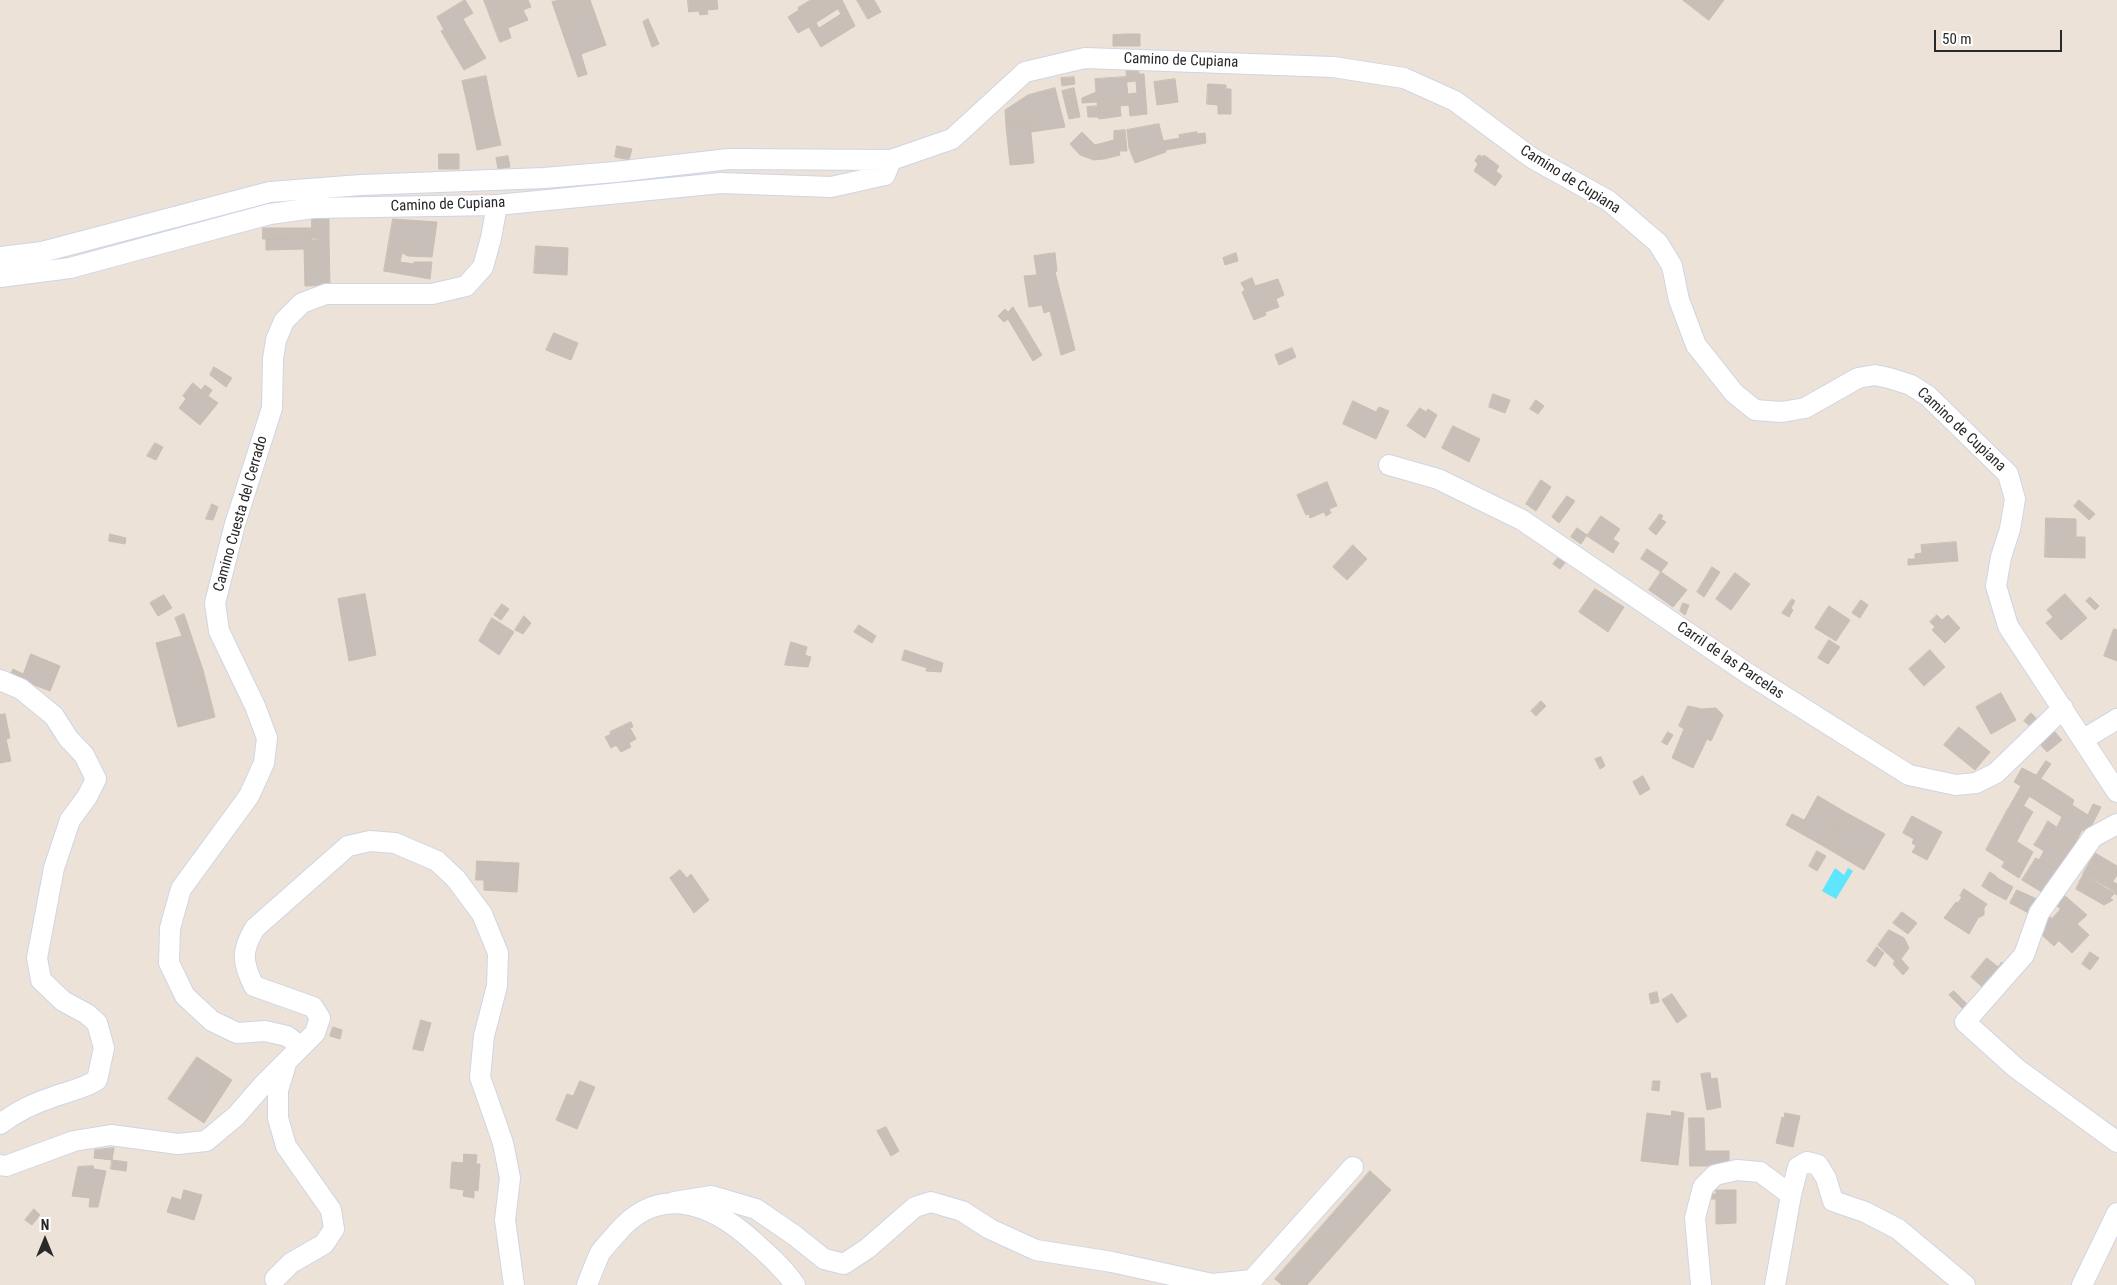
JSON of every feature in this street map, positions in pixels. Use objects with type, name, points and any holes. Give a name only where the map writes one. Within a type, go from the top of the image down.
[{"type":"street","name":"Camino de Cupiana","points":[[0,257],[42,252],[270,192],[362,184],[544,178],[729,159],[891,160],[952,139],[1025,72],[1084,58],[1333,67],[1404,78],[1455,101],[1532,158],[1609,201],[1658,243],[1672,266],[1679,300],[1696,345],[1734,393],[1755,410],[1782,412],[1805,408],[1858,378],[1875,375],[1889,378],[1911,385],[1928,396],[2008,474],[2014,499],[2010,529],[2001,557],[1996,586],[2008,626],[2084,739],[2117,792]]},
{"type":"street","name":"Camino de Cupiana","points":[[0,277],[70,268],[270,214],[313,208],[497,205],[721,183],[831,187],[885,176],[891,160]]},
{"type":"street","name":"Camino Cuesta del Cerrado","points":[[301,1047],[287,1036],[265,1031],[237,1033],[212,1021],[185,996],[169,963],[170,928],[181,889],[249,796],[264,762],[267,738],[255,706],[219,631],[215,603],[234,524],[272,408],[273,359],[276,340],[284,321],[302,303],[326,294],[432,294],[466,286],[483,267],[497,205]]},
{"type":"street","name":"Carril de las Parcelas","points":[[1388,465],[1438,479],[1522,520],[1747,673],[1909,775],[1956,785],[1976,783],[1996,773],[2063,708]]},
{"type":"street","points":[[0,680],[21,689],[54,716],[68,738],[84,755],[96,779],[87,797],[70,820],[54,868],[37,958],[41,980],[63,1001],[87,1014],[97,1022],[104,1048],[97,1080],[87,1087],[54,1096],[15,1113],[0,1124]]},
{"type":"street","points":[[2084,739],[2117,719]]},
{"type":"street","points":[[2117,824],[2093,837],[2039,913],[2024,955],[1965,1022],[2016,1068],[2117,1142]]},
{"type":"street","points":[[0,1165],[6,1166],[74,1142],[112,1135],[178,1144],[206,1141],[236,1116],[315,1033],[320,1018],[313,1007],[254,986],[246,969],[245,945],[255,928],[348,846],[370,841],[395,843],[437,861],[456,879],[482,914],[498,953],[497,986],[484,1036],[480,1077],[503,1143],[510,1178],[505,1220],[514,1285]]},
{"type":"street","points":[[275,1279],[291,1263],[324,1244],[334,1229],[331,1210],[286,1146],[278,1118],[278,1090],[286,1062]]},
{"type":"street","points":[[1775,1285],[1790,1195],[1798,1167],[1807,1162],[1818,1165],[1826,1178],[1833,1201],[1865,1212],[1898,1229],[1965,1285]]},
{"type":"street","points":[[587,1285],[601,1252],[628,1220],[652,1205],[712,1196],[756,1209],[794,1235],[824,1259],[844,1264],[868,1248],[914,1207],[931,1202],[962,1211],[990,1229],[1036,1250],[1112,1262],[1212,1284],[1252,1280],[1353,1167]]},
{"type":"street","points":[[1701,1285],[1695,1218],[1704,1187],[1715,1175],[1736,1170],[1760,1172],[1790,1195]]},
{"type":"street","points":[[674,1202],[708,1209],[735,1224],[761,1248],[795,1285]]},
{"type":"street","points":[[2082,1285],[2117,1213]]},
{"type":"water","points":[[1835,868],[1844,875],[1848,868],[1853,871],[1836,899],[1822,891]]},
{"type":"building","points":[[465,0],[473,13],[463,19],[486,58],[464,70],[441,31],[444,30],[437,17]]},
{"type":"building","points":[[484,0],[528,0],[531,7],[523,10],[528,20],[508,28],[511,38],[500,42]]},
{"type":"building","points":[[560,0],[590,0],[606,45],[581,54],[587,74],[578,77],[552,2]]},
{"type":"building","points":[[688,0],[717,0],[718,9],[707,10],[708,14],[700,15],[699,11],[689,12]]},
{"type":"building","points":[[811,0],[842,0],[855,26],[821,47],[809,27],[798,33],[788,17],[799,10],[798,8]],"holes":[[[838,9],[841,14],[819,28],[816,23]]]},
{"type":"building","points":[[857,0],[874,0],[881,12],[868,19]]},
{"type":"building","points":[[1683,0],[1724,0],[1709,20]]},
{"type":"building","points":[[648,19],[659,44],[652,47],[643,22]]},
{"type":"building","points":[[1140,34],[1140,46],[1113,46],[1113,35]]},
{"type":"building","points":[[1138,69],[1139,74],[1144,74],[1147,114],[1130,116],[1128,94],[1137,93],[1136,81],[1127,82],[1126,70]]},
{"type":"building","points":[[486,76],[494,115],[471,120],[462,81]]},
{"type":"building","points":[[1074,77],[1075,84],[1062,86],[1061,78]]},
{"type":"building","points":[[1126,77],[1129,105],[1098,108],[1097,102],[1082,103],[1082,98],[1096,92],[1095,79]]},
{"type":"building","points":[[1175,79],[1178,102],[1157,105],[1154,82]]},
{"type":"building","points":[[1208,84],[1226,85],[1226,89],[1231,89],[1231,114],[1218,114],[1218,105],[1207,104]]},
{"type":"building","points":[[1055,88],[1065,127],[1031,132],[1030,124],[1006,126],[1005,110],[1028,95]]},
{"type":"building","points":[[1074,88],[1080,117],[1069,119],[1062,91]]},
{"type":"building","points":[[1098,106],[1098,108],[1120,106],[1121,116],[1099,119],[1098,117],[1088,117],[1087,107]]},
{"type":"building","points":[[494,115],[501,145],[477,150],[471,120]]},
{"type":"building","points":[[1030,124],[1034,163],[1010,165],[1006,126]]},
{"type":"building","points":[[1159,124],[1166,152],[1135,163],[1129,148],[1127,130]]},
{"type":"building","points":[[1125,130],[1127,151],[1119,151],[1120,155],[1094,160],[1080,155],[1070,144],[1082,132],[1095,145],[1114,140],[1114,131]]},
{"type":"building","points":[[1197,132],[1197,134],[1205,133],[1206,143],[1165,150],[1163,141],[1180,138],[1179,135]]},
{"type":"building","points":[[617,146],[632,149],[629,160],[615,157]]},
{"type":"building","points":[[439,154],[459,154],[459,169],[439,169]]},
{"type":"building","points":[[1479,155],[1483,157],[1484,155],[1499,166],[1496,171],[1502,176],[1495,186],[1474,171],[1478,164],[1475,161]]},
{"type":"building","points":[[508,156],[510,167],[498,169],[496,158]]},
{"type":"building","points":[[312,217],[329,217],[329,239],[312,240]]},
{"type":"building","points":[[393,219],[437,222],[432,257],[408,256],[402,253],[400,262],[414,264],[414,262],[432,262],[430,279],[384,271]]},
{"type":"building","points":[[263,228],[312,228],[312,238],[263,239]]},
{"type":"building","points":[[266,239],[329,239],[330,285],[305,286],[304,249],[266,250]]},
{"type":"building","points":[[536,246],[568,248],[567,275],[534,273]]},
{"type":"building","points":[[1055,253],[1057,271],[1055,272],[1075,350],[1061,355],[1050,311],[1044,313],[1042,305],[1029,307],[1024,276],[1037,275],[1034,256]]},
{"type":"building","points":[[1236,253],[1238,261],[1225,265],[1223,258]]},
{"type":"building","points":[[1252,278],[1255,286],[1278,279],[1284,295],[1276,299],[1279,307],[1265,312],[1266,315],[1254,320],[1242,292],[1245,290],[1241,283]]},
{"type":"building","points":[[1013,307],[1042,355],[1033,361],[1008,319],[1004,322],[998,316],[1005,309],[1008,312]]},
{"type":"building","points":[[554,333],[578,343],[571,360],[546,350]]},
{"type":"building","points":[[1292,348],[1296,357],[1279,365],[1275,355]]},
{"type":"building","points":[[214,367],[232,378],[226,387],[210,375]]},
{"type":"building","points":[[193,383],[201,390],[205,385],[212,390],[208,396],[218,403],[200,425],[179,408],[186,399],[183,396]]},
{"type":"building","points":[[1493,394],[1510,400],[1505,413],[1489,407]]},
{"type":"building","points":[[1536,400],[1544,406],[1538,414],[1530,409]]},
{"type":"building","points":[[1353,401],[1376,412],[1379,407],[1389,411],[1376,439],[1343,424]]},
{"type":"building","points":[[1420,408],[1426,412],[1428,409],[1437,415],[1425,438],[1407,426]]},
{"type":"building","points":[[1453,426],[1480,439],[1469,462],[1442,448]]},
{"type":"building","points":[[155,443],[163,447],[156,460],[147,456]]},
{"type":"building","points":[[1541,480],[1551,487],[1536,511],[1526,504]]},
{"type":"building","points":[[1327,482],[1337,506],[1329,509],[1331,513],[1326,516],[1324,512],[1310,518],[1309,514],[1306,515],[1297,495]]},
{"type":"building","points":[[1567,496],[1575,501],[1559,523],[1552,517]]},
{"type":"building","points":[[2079,500],[2095,514],[2089,520],[2074,506]]},
{"type":"building","points":[[212,504],[218,507],[213,520],[206,519]]},
{"type":"building","points":[[1660,514],[1663,516],[1661,519],[1666,522],[1656,535],[1649,529]]},
{"type":"building","points":[[1601,516],[1620,529],[1613,539],[1619,543],[1613,553],[1587,536]]},
{"type":"building","points":[[2046,518],[2076,519],[2076,537],[2085,537],[2085,558],[2045,557]]},
{"type":"building","points":[[1577,528],[1587,535],[1581,544],[1571,537]]},
{"type":"building","points":[[110,534],[126,538],[125,544],[109,541]]},
{"type":"building","points":[[1956,542],[1958,561],[1908,565],[1908,559],[1915,559],[1915,554],[1922,553],[1921,545]]},
{"type":"building","points":[[1353,545],[1367,559],[1347,580],[1333,567]]},
{"type":"building","points":[[1647,549],[1668,563],[1661,572],[1641,559]]},
{"type":"building","points":[[1558,558],[1565,563],[1560,569],[1553,564]]},
{"type":"building","points":[[1712,567],[1720,572],[1704,597],[1697,592]]},
{"type":"building","points":[[1661,572],[1687,590],[1673,607],[1649,590]]},
{"type":"building","points":[[1735,573],[1750,584],[1731,610],[1716,599]]},
{"type":"building","points":[[1595,589],[1624,607],[1608,632],[1579,612]]},
{"type":"building","points":[[365,594],[376,655],[349,661],[338,599]]},
{"type":"building","points":[[2065,594],[2087,618],[2061,640],[2046,623],[2053,617],[2047,610]]},
{"type":"building","points":[[164,595],[172,608],[158,616],[150,603]]},
{"type":"building","points":[[2090,597],[2099,606],[2095,610],[2086,601]]},
{"type":"building","points":[[1792,599],[1795,601],[1789,617],[1782,613]]},
{"type":"building","points":[[1861,600],[1868,605],[1860,618],[1852,613]]},
{"type":"building","points":[[1683,603],[1689,605],[1685,615],[1680,611]]},
{"type":"building","points":[[502,604],[509,609],[501,620],[494,615]]},
{"type":"building","points":[[1829,606],[1850,620],[1836,641],[1815,628]]},
{"type":"building","points":[[184,614],[203,670],[215,717],[178,727],[156,643],[182,636],[175,618]]},
{"type":"building","points":[[1937,615],[1942,620],[1948,615],[1960,628],[1945,643],[1932,630],[1935,627],[1930,622]]},
{"type":"building","points":[[524,616],[531,623],[523,634],[515,630]]},
{"type":"building","points":[[492,618],[514,632],[499,655],[479,641]]},
{"type":"building","points":[[859,625],[876,636],[872,643],[854,632]]},
{"type":"building","points":[[2114,629],[2117,630],[2117,661],[2104,656]]},
{"type":"building","points":[[1829,640],[1840,647],[1828,664],[1818,658]]},
{"type":"building","points":[[791,642],[807,647],[805,655],[811,657],[808,667],[785,665]]},
{"type":"building","points":[[905,650],[943,663],[941,672],[926,671],[927,668],[902,660]]},
{"type":"building","points":[[1930,650],[1945,667],[1924,686],[1909,669]]},
{"type":"building","points":[[31,654],[60,666],[50,691],[10,676],[13,669],[23,674]]},
{"type":"building","points":[[2001,693],[2016,720],[1991,734],[1976,707]]},
{"type":"building","points":[[1541,701],[1546,706],[1536,716],[1531,711]]},
{"type":"building","points":[[1688,706],[1702,709],[1716,708],[1723,715],[1711,741],[1707,739],[1693,768],[1672,758],[1684,729],[1679,726]]},
{"type":"building","points":[[2031,713],[2038,720],[2031,727],[2024,721]]},
{"type":"building","points":[[5,714],[10,738],[6,739],[11,761],[0,763],[0,715]]},
{"type":"building","points":[[631,722],[633,727],[630,728],[636,739],[629,743],[631,747],[621,752],[616,745],[611,748],[605,737],[611,734],[610,732]]},
{"type":"building","points":[[1959,727],[1990,752],[1975,770],[1944,745]]},
{"type":"building","points":[[2054,731],[2062,740],[2047,752],[2039,743]]},
{"type":"building","points":[[1668,732],[1673,735],[1667,745],[1662,742]]},
{"type":"building","points":[[1601,757],[1605,766],[1600,769],[1595,759]]},
{"type":"building","points":[[2046,761],[2051,764],[2040,778],[2018,815],[2008,809],[2021,786],[2014,782],[2022,768],[2036,775]]},
{"type":"building","points":[[1643,776],[1650,789],[1640,795],[1633,782]]},
{"type":"building","points":[[2040,778],[2074,800],[2072,805],[2088,815],[2093,804],[2101,807],[2088,833],[2082,830],[2077,840],[2057,827],[2062,817],[2029,796]]},
{"type":"building","points":[[1818,796],[1845,812],[1825,847],[1786,825],[1792,814],[1804,820]]},
{"type":"building","points":[[2024,806],[2033,812],[2027,822],[2018,817]]},
{"type":"building","points":[[2008,809],[2018,815],[2008,836],[2016,841],[2005,862],[1986,850]]},
{"type":"building","points":[[1845,812],[1885,834],[1864,870],[1825,847]]},
{"type":"building","points":[[1912,816],[1942,832],[1927,860],[1912,852],[1916,846],[1912,843],[1914,839],[1903,833]]},
{"type":"building","points":[[2018,817],[2027,822],[2017,841],[2008,836]]},
{"type":"building","points":[[2048,821],[2066,834],[2062,841],[2073,848],[2068,857],[2056,850],[2059,845],[2041,834]]},
{"type":"building","points":[[2041,834],[2059,845],[2056,850],[2068,857],[2059,872],[2039,860],[2044,851],[2034,845]]},
{"type":"building","points":[[2066,834],[2077,840],[2073,848],[2062,841]]},
{"type":"building","points":[[2016,841],[2033,852],[2019,878],[2002,867]]},
{"type":"building","points":[[1817,851],[1826,856],[1817,871],[1809,866]]},
{"type":"building","points":[[2095,853],[2117,866],[2117,875],[2113,881],[2087,867]]},
{"type":"building","points":[[2036,858],[2059,872],[2045,894],[2022,880]]},
{"type":"building","points":[[477,861],[519,863],[517,892],[484,890],[484,880],[476,880]]},
{"type":"building","points":[[2087,867],[2117,884],[2117,895],[2083,874]]},
{"type":"building","points":[[680,870],[687,878],[691,874],[709,900],[694,913],[670,878]]},
{"type":"building","points":[[1990,872],[1997,877],[1989,891],[1982,886]]},
{"type":"building","points":[[2084,874],[2115,893],[2110,898],[2080,881]]},
{"type":"building","points":[[1997,878],[2013,887],[2006,900],[1989,891]]},
{"type":"building","points":[[2080,881],[2113,900],[2104,905],[2076,889]]},
{"type":"building","points":[[1964,889],[1987,904],[1984,908],[1984,915],[1978,918],[1969,934],[1944,918],[1956,902],[1958,903]]},
{"type":"building","points":[[2017,890],[2041,901],[2032,915],[2010,903]]},
{"type":"building","points":[[2064,895],[2087,915],[2077,924],[2055,904]]},
{"type":"building","points":[[2061,909],[2089,935],[2072,953],[2058,940],[2066,932],[2052,919]]},
{"type":"building","points":[[1902,912],[1917,923],[1908,934],[1893,923]]},
{"type":"building","points":[[2047,914],[2066,932],[2054,946],[2042,935],[2046,929],[2039,923]]},
{"type":"building","points":[[1889,930],[1904,938],[1909,948],[1901,959],[1909,968],[1903,975],[1893,964],[1895,961],[1878,945]]},
{"type":"building","points":[[1877,947],[1884,953],[1875,967],[1867,961]]},
{"type":"building","points":[[2090,952],[2099,958],[2090,970],[2082,964]]},
{"type":"building","points":[[1987,958],[1998,967],[2002,962],[2009,969],[1988,992],[1971,977]]},
{"type":"building","points":[[1954,991],[1969,1006],[1965,1011],[1949,995]]},
{"type":"building","points":[[1657,992],[1659,1002],[1651,1004],[1649,994]]},
{"type":"building","points":[[1672,994],[1687,1016],[1677,1023],[1662,1000]]},
{"type":"building","points":[[421,1020],[431,1023],[423,1051],[413,1049]]},
{"type":"building","points":[[333,1027],[342,1030],[340,1039],[330,1036]]},
{"type":"building","points":[[197,1057],[232,1080],[204,1123],[168,1099]]},
{"type":"building","points":[[1710,1073],[1711,1079],[1717,1078],[1721,1107],[1707,1110],[1701,1074]]},
{"type":"building","points":[[580,1081],[595,1087],[577,1129],[556,1120],[567,1094],[573,1096]]},
{"type":"building","points":[[1653,1081],[1660,1081],[1659,1091],[1652,1090]]},
{"type":"building","points":[[1672,1111],[1684,1113],[1678,1165],[1641,1161],[1647,1113],[1671,1116]]},
{"type":"building","points":[[1785,1113],[1800,1116],[1793,1147],[1776,1143],[1782,1117],[1784,1118]]},
{"type":"building","points":[[1689,1118],[1704,1118],[1705,1151],[1729,1151],[1729,1166],[1690,1166]]},
{"type":"building","points":[[886,1127],[899,1151],[891,1156],[877,1131]]},
{"type":"building","points":[[114,1148],[112,1160],[94,1158],[95,1150]]},
{"type":"building","points":[[464,1154],[477,1155],[476,1164],[480,1164],[478,1191],[474,1190],[474,1198],[463,1196],[464,1190],[450,1188],[452,1162],[463,1163]]},
{"type":"building","points":[[112,1160],[127,1162],[126,1171],[111,1169]]},
{"type":"building","points":[[93,1166],[94,1169],[106,1171],[98,1207],[89,1207],[90,1198],[72,1196],[78,1167]]},
{"type":"building","points":[[1370,1171],[1391,1190],[1307,1285],[1282,1285],[1275,1279]]},
{"type":"building","points":[[184,1190],[202,1195],[194,1220],[167,1212],[172,1197],[181,1200]]},
{"type":"building","points":[[1716,1190],[1736,1190],[1736,1223],[1716,1224],[1716,1199],[1707,1199],[1707,1194],[1716,1194]]},
{"type":"building","points":[[34,1209],[40,1215],[32,1225],[25,1220]]}]
